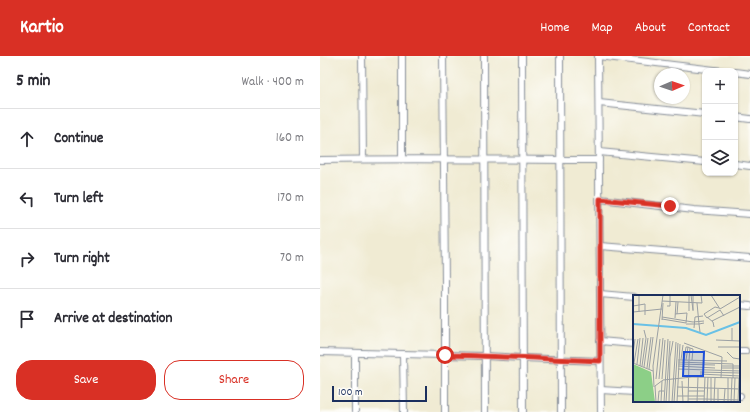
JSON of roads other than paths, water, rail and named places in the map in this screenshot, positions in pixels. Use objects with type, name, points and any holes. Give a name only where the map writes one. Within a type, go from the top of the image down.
[{"type":"street","points":[[362,56],[363,159]]},
{"type":"street","points":[[402,56],[402,159]]},
{"type":"street","points":[[443,56],[445,412]]},
{"type":"street","points":[[484,56],[485,412]]},
{"type":"street","points":[[522,56],[523,412]]},
{"type":"street","points":[[560,56],[561,412]]},
{"type":"street","points":[[601,412],[598,56],[702,68]]},
{"type":"street","points":[[738,72],[750,74]]},
{"type":"street","points":[[598,103],[702,114]]},
{"type":"street","points":[[738,117],[750,119]]},
{"type":"street","points":[[599,152],[702,162]]},
{"type":"street","points":[[320,160],[599,160]]},
{"type":"street","points":[[738,164],[750,166]]},
{"type":"street","points":[[600,199],[694,210],[750,214]]},
{"type":"street","points":[[600,246],[750,258]]},
{"type":"street","points":[[600,294],[633,297]]},
{"type":"street","points":[[740,305],[750,306]]},
{"type":"street","points":[[600,341],[633,344]]},
{"type":"street","points":[[320,352],[485,356],[600,361]]},
{"type":"street","points":[[355,353],[355,412]]},
{"type":"street","points":[[403,354],[404,412]]},
{"type":"street","points":[[601,390],[633,392]]}]
